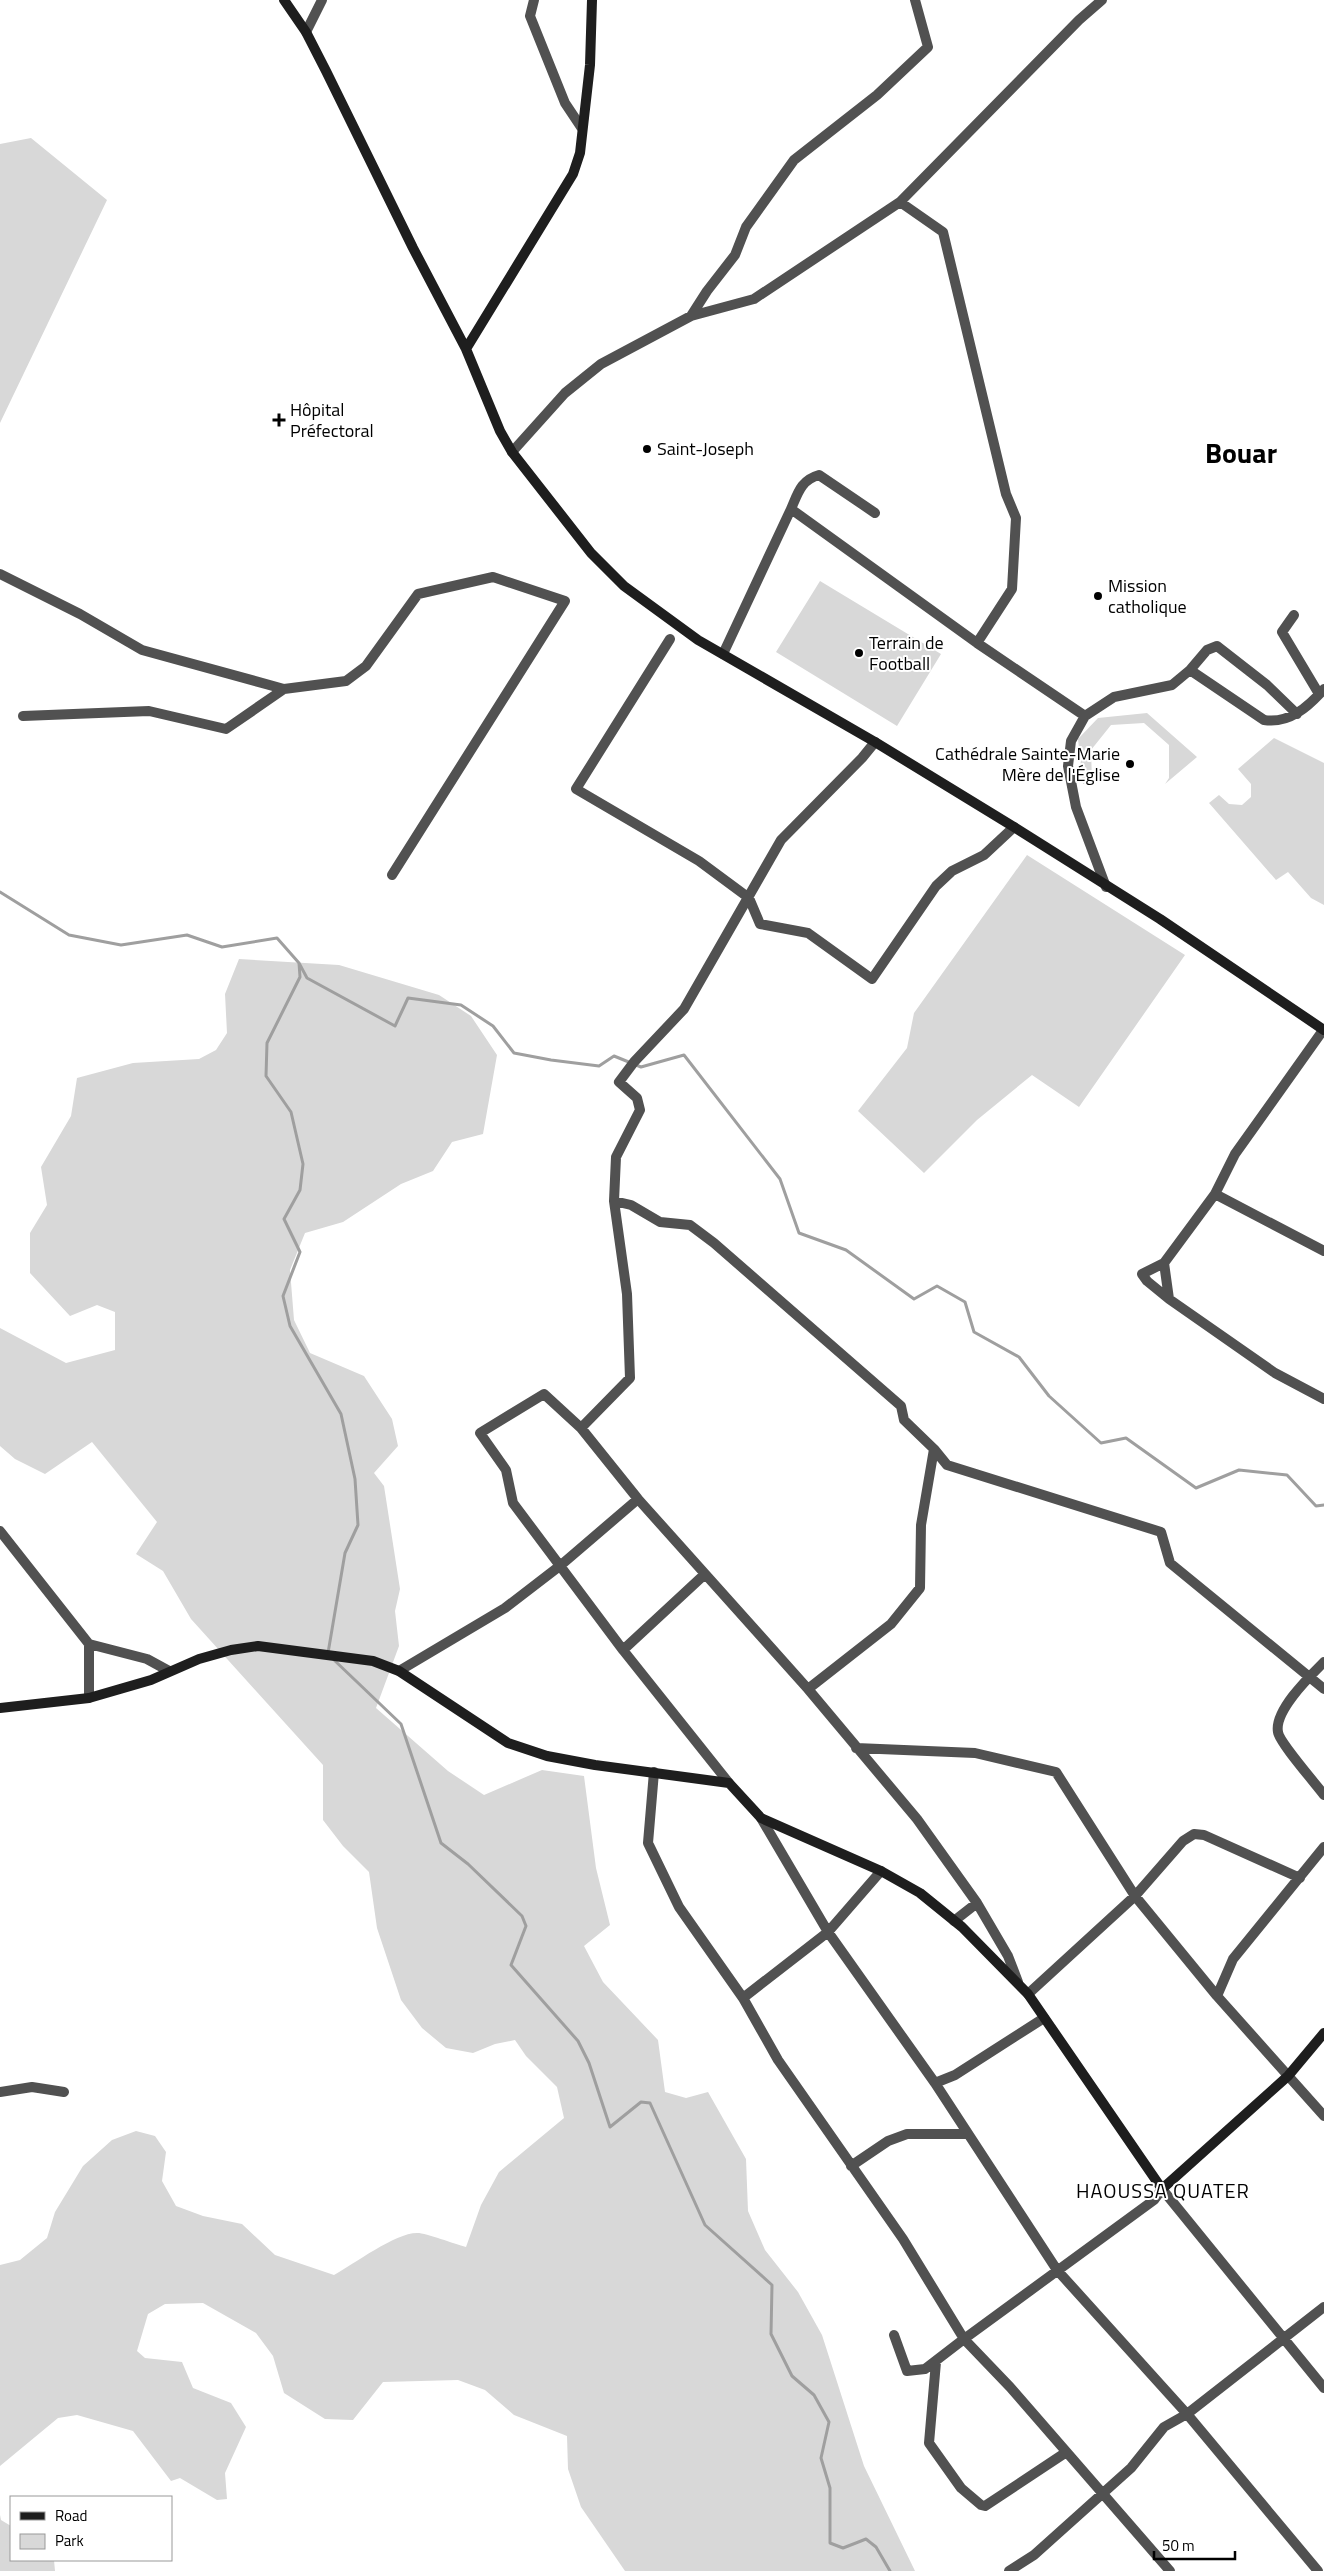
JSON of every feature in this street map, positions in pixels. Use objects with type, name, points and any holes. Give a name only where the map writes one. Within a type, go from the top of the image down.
[{"type":"street","points":[[284,0],[306,32],[466,349],[500,431],[512,452],[591,553],[624,586],[663,616],[723,654],[874,742],[1160,919],[1324,1029],[1235,1154],[1214,1194],[1164,1263],[1142,1274],[1147,1281],[1170,1299],[1275,1374],[1324,1399]]},
{"type":"street","points":[[306,32],[322,0]]},
{"type":"street","points":[[534,0],[530,16],[565,103],[581,127]]},
{"type":"street","points":[[466,349],[572,174],[580,153],[581,127],[590,65],[592,0]]},
{"type":"street","points":[[692,316],[707,291],[735,255],[746,227],[794,160],[877,95],[928,47],[915,0]]},
{"type":"street","points":[[512,452],[565,392],[601,364],[692,316],[754,299],[900,202],[1102,0]]},
{"type":"street","points":[[900,202],[942,232],[1006,494],[1016,518],[1012,589],[977,643]]},
{"type":"street","points":[[723,654],[799,489],[807,478],[819,475],[875,513]]},
{"type":"street","points":[[791,509],[977,643],[1085,716]]},
{"type":"street","points":[[0,574],[80,614],[142,650],[284,689],[346,681],[366,666],[418,594],[493,577],[565,601],[392,875]]},
{"type":"street","points":[[1190,670],[1264,720],[1275,722],[1297,714],[1322,692],[1282,632],[1294,614]]},
{"type":"street","points":[[670,639],[576,789],[699,861],[749,898],[760,924],[808,933],[872,979],[936,886],[952,871],[984,855],[1014,827]]},
{"type":"street","points":[[1106,886],[1076,808],[1068,766],[1070,741],[1085,716],[1114,697],[1172,685],[1190,670],[1207,650],[1216,646],[1267,685],[1297,714]]},
{"type":"street","points":[[23,716],[150,711],[226,729],[284,689]]},
{"type":"street","points":[[580,1428],[630,1378],[627,1294],[614,1201],[616,1157],[640,1110],[638,1098],[619,1082],[632,1064],[684,1009],[781,840],[862,758],[874,742]]},
{"type":"street","points":[[1214,1194],[1324,1252]]},
{"type":"street","points":[[614,1201],[631,1205],[660,1222],[690,1225],[714,1243],[901,1406],[904,1420],[934,1449],[947,1465],[1161,1532],[1170,1563],[1324,1689]]},
{"type":"street","points":[[1164,1263],[1170,1299]]},
{"type":"street","points":[[1018,1982],[1008,1956],[977,1903],[917,1819],[808,1689],[638,1499],[580,1428],[544,1394],[480,1433],[506,1470],[513,1503],[623,1650],[760,1818],[828,1932],[935,2083],[966,2134],[1058,2270],[1187,2414],[1318,2571]]},
{"type":"street","points":[[808,1689],[891,1624],[920,1588],[921,1525],[934,1449]]},
{"type":"street","points":[[399,1671],[505,1608],[561,1565],[638,1499]]},
{"type":"street","points":[[0,1531],[89,1644],[147,1659],[169,1671]]},
{"type":"street","points":[[623,1650],[706,1574]]},
{"type":"street","points":[[89,1644],[89,1698]]},
{"type":"street","points":[[0,1708],[89,1698],[142,1683],[169,1671],[231,1650],[258,1646],[334,1654],[373,1661],[399,1671],[508,1743],[547,1756],[730,1783]]},
{"type":"street","points":[[1324,1662],[1309,1677],[1278,1717],[1278,1734],[1324,1795]]},
{"type":"street","points":[[856,1748],[975,1753],[1056,1772],[1135,1896],[1217,1996],[1324,2116]]},
{"type":"street","points":[[654,1772],[648,1843],[679,1907],[743,1998],[778,2060],[903,2239],[964,2339],[1010,2387],[1065,2453],[1170,2571]]},
{"type":"street","points":[[760,1818],[881,1871],[920,1893],[954,1920],[1018,1982],[1162,2189],[1324,2388]]},
{"type":"street","points":[[1028,1994],[1135,1896],[1183,1841],[1194,1834],[1204,1835],[1300,1878]]},
{"type":"street","points":[[1217,1996],[1232,1959],[1300,1878],[1324,1846]]},
{"type":"street","points":[[743,1998],[828,1932],[881,1871]]},
{"type":"street","points":[[954,1920],[977,1903]]},
{"type":"street","points":[[935,2083],[955,2075],[1044,2018]]},
{"type":"street","points":[[894,2335],[907,2370],[925,2369],[936,2362],[964,2339],[1154,2200],[1162,2189],[1288,2076],[1324,2033]]},
{"type":"street","points":[[0,2092],[32,2087],[64,2092]]},
{"type":"street","points":[[851,2166],[888,2141],[907,2134],[966,2134]]},
{"type":"street","points":[[1009,2571],[1034,2555],[1131,2468],[1164,2427],[1187,2414],[1324,2307]]},
{"type":"street","points":[[936,2362],[929,2443],[961,2488],[982,2505],[985,2506],[1065,2453]]},
{"type":"green space","points":[[31,138],[107,200],[0,423],[0,144]]},
{"type":"green space","name":"Terrain de Football","points":[[820,581],[941,654],[897,726],[776,652]]},
{"type":"green space","points":[[1147,713],[1197,757],[1165,784],[1169,778],[1169,745],[1144,723],[1111,725],[1091,750],[1092,782],[1083,784],[1078,739],[1098,718]]},
{"type":"green space","points":[[1274,738],[1324,763],[1324,905],[1311,898],[1288,872],[1276,880],[1209,803],[1219,795],[1229,804],[1242,805],[1251,797],[1251,784],[1238,769]]},
{"type":"green space","points":[[1027,855],[1185,955],[1079,1107],[1032,1075],[977,1120],[924,1173],[858,1111],[907,1048],[914,1013]]},
{"type":"green space","points":[[239,959],[339,965],[439,995],[471,1016],[497,1055],[483,1134],[452,1142],[433,1171],[401,1184],[343,1222],[305,1233],[290,1270],[294,1320],[310,1353],[364,1376],[392,1419],[398,1446],[374,1473],[384,1486],[400,1589],[395,1611],[399,1646],[376,1708],[448,1771],[484,1795],[542,1770],[584,1776],[596,1868],[610,1925],[584,1946],[603,1982],[658,2040],[665,2092],[686,2098],[708,2092],[746,2159],[748,2211],[765,2250],[798,2292],[822,2335],[864,2466],[915,2571],[625,2571],[581,2507],[568,2469],[567,2436],[514,2415],[485,2390],[458,2380],[383,2382],[353,2420],[325,2419],[284,2393],[273,2356],[256,2333],[203,2303],[165,2304],[148,2314],[137,2351],[145,2358],[182,2362],[193,2388],[231,2403],[246,2427],[225,2473],[227,2499],[217,2500],[180,2478],[171,2481],[133,2431],[77,2415],[58,2418],[0,2466],[0,2265],[20,2260],[47,2238],[55,2212],[83,2166],[112,2140],[136,2131],[155,2136],[166,2152],[162,2181],[176,2206],[203,2216],[242,2224],[275,2255],[334,2275],[386,2243],[408,2234],[421,2233],[466,2247],[481,2205],[499,2172],[564,2118],[557,2087],[526,2056],[515,2040],[495,2044],[473,2053],[446,2048],[422,2028],[401,2000],[377,1928],[369,1872],[343,1846],[323,1820],[323,1765],[191,1619],[163,1571],[136,1554],[157,1522],[92,1442],[45,1474],[15,1459],[0,1446],[0,1328],[66,1363],[115,1350],[115,1312],[97,1305],[70,1316],[30,1273],[30,1233],[47,1205],[41,1167],[71,1116],[77,1078],[133,1063],[199,1059],[216,1050],[227,1033],[225,994]]},
{"type":"green space","points":[[0,2515],[1,2520],[10,2525],[10,2561],[54,2561],[55,2571],[0,2571]]},
{"type":"waterway","points":[[0,892],[69,935],[121,945],[187,935],[222,947],[277,938],[299,963],[307,978],[395,1026],[408,998],[461,1005],[493,1026],[514,1053],[599,1066],[614,1056],[641,1067],[684,1055],[780,1179],[799,1233],[846,1250],[914,1299],[937,1286],[965,1302],[974,1332],[1019,1357],[1049,1396],[1101,1443],[1126,1438],[1196,1488],[1239,1470],[1287,1475],[1316,1506],[1324,1505]]},
{"type":"waterway","points":[[299,963],[300,977],[267,1043],[266,1076],[291,1112],[303,1164],[300,1190],[284,1219],[300,1252],[283,1296],[290,1326],[341,1414],[355,1479],[358,1525],[345,1553],[328,1653]]},
{"type":"waterway","points":[[333,1659],[401,1724],[441,1843],[468,1864],[522,1916],[526,1926],[511,1965],[578,2041],[589,2063],[610,2127],[641,2102],[650,2103],[705,2225],[772,2285],[771,2334],[792,2376],[814,2395],[829,2422],[821,2458],[830,2488],[830,2543],[843,2548],[866,2539],[876,2547],[890,2571]]},
{"type":"place","name":"Hôpital Préfectoral","points":[[279,420]]},
{"type":"place","name":"Saint-Joseph","points":[[647,449]]},
{"type":"place","name":"Mission catholique","points":[[1098,596]]},
{"type":"place","name":"Terrain de Football","points":[[859,653]]},
{"type":"place","name":"Cathédrale Sainte-Marie Mère de l'Église","points":[[1130,764]]},
{"type":"district","name":"Bouar","points":[[1241,453]]},
{"type":"district","name":"HAOUSSA QUATER","points":[[1163,2191]]}]
